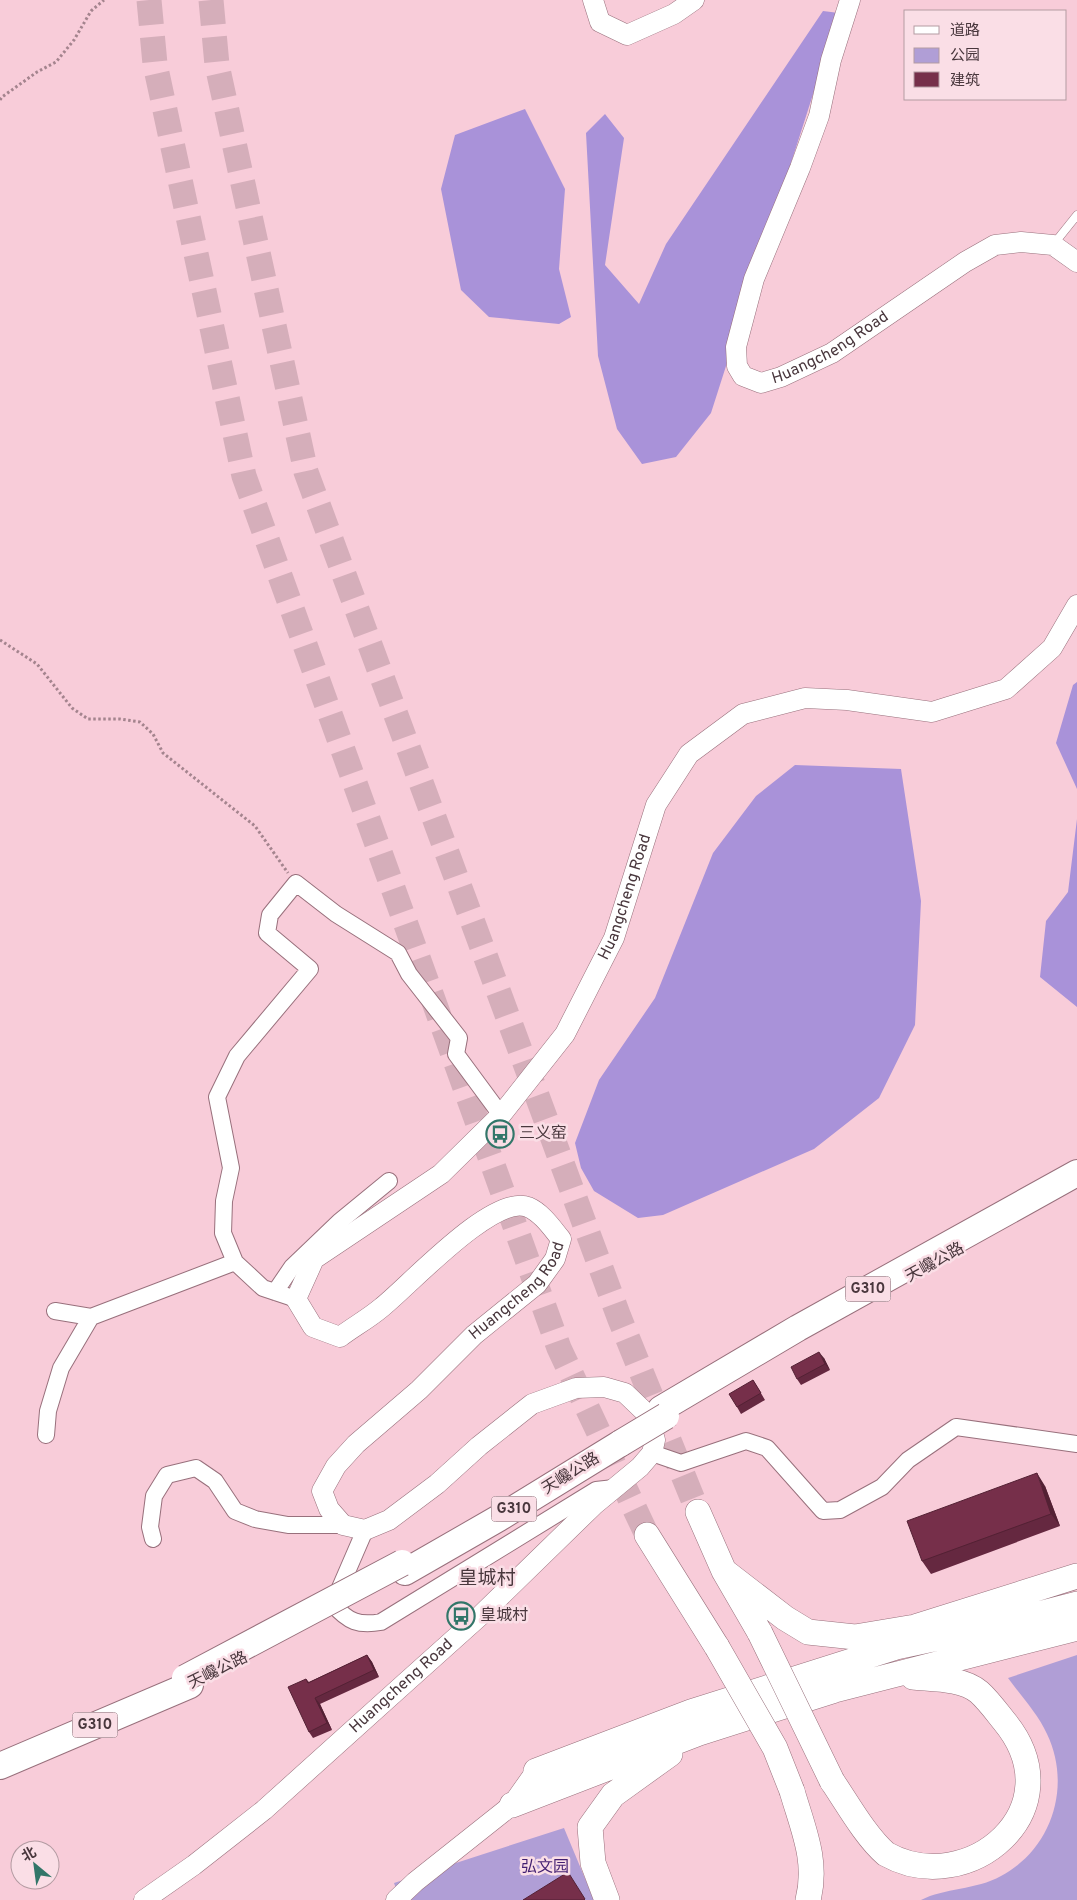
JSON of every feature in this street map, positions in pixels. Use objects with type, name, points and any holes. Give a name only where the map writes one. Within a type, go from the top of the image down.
[{"type":"highway","name":"天巉公路","points":[[0,1766],[299,1630],[663,1412],[798,1328],[1077,1173]]},
{"type":"highway","name":"天巉公路","points":[[663,1412],[1077,1184]]},
{"type":"highway","name":"天巉公路","points":[[0,1755],[188,1682]]},
{"type":"main road","points":[[698,1512],[724,1572],[760,1633],[832,1781],[876,1845],[898,1862],[925,1872],[953,1872],[980,1864],[1003,1849],[1020,1827],[1029,1802],[1030,1774],[1023,1748],[1008,1725],[978,1691],[953,1680],[893,1675]]},
{"type":"main road","points":[[647,1534],[717,1647],[775,1748],[792,1791],[812,1859],[812,1881],[808,1900]]},
{"type":"main road","points":[[724,1572],[785,1618],[808,1632],[854,1637],[915,1627],[1077,1576]]},
{"type":"main road","points":[[512,1805],[695,1723],[896,1647],[989,1627],[1077,1604]]},
{"type":"main road","points":[[536,1772],[695,1723],[835,1690],[1077,1628]]},
{"type":"main road","points":[[607,1900],[593,1863],[590,1827],[613,1795],[695,1723]]},
{"type":"street","points":[[593,0],[600,22],[627,35],[674,14],[694,0]]},
{"type":"street","name":"Huangcheng Road","points":[[850,0],[831,60],[819,116],[800,168],[754,279],[736,347],[736,366],[743,376],[761,383],[781,377],[832,353],[965,262],[996,244],[1021,242],[1053,245],[1077,262]]},
{"type":"street","name":"Huangcheng Road","points":[[343,1525],[328,1509],[322,1491],[336,1466],[356,1444],[419,1390],[474,1335],[537,1284],[555,1259],[561,1239],[548,1221],[528,1207],[516,1206],[489,1217],[467,1231],[382,1308],[340,1337],[313,1327],[296,1299],[314,1259],[441,1174],[501,1115],[565,1034],[614,938],[656,805],[689,754],[743,714],[805,698],[847,700],[932,712],[1006,689],[1052,648],[1077,605]]},
{"type":"street","points":[[296,1299],[263,1288],[235,1262],[223,1234],[224,1202],[231,1168],[217,1097],[237,1056],[310,969],[267,933],[270,915],[296,883],[336,914],[398,953],[409,974],[459,1038],[456,1054],[501,1115]]},
{"type":"street","points":[[275,1292],[292,1267],[339,1222],[389,1181]]},
{"type":"street","points":[[55,1311],[91,1317],[235,1262]]},
{"type":"street","points":[[46,1435],[48,1411],[61,1368],[91,1317]]},
{"type":"street","points":[[153,1539],[150,1527],[154,1496],[167,1475],[196,1468],[215,1481],[235,1510],[255,1519],[288,1525],[343,1525],[365,1530],[389,1520],[437,1484],[479,1446],[532,1404],[576,1388],[604,1387],[625,1393],[648,1415],[655,1440],[652,1453],[681,1463],[746,1441],[767,1448],[823,1511],[840,1510],[882,1487],[908,1460],[956,1427],[1077,1444]]},
{"type":"street","name":"Huangcheng Road","points":[[144,1900],[194,1865],[264,1810],[474,1621],[594,1505],[640,1467],[652,1453]]},
{"type":"street","points":[[365,1530],[333,1604],[342,1615],[354,1622],[368,1624],[381,1622],[596,1490],[614,1488]]},
{"type":"street","points":[[396,1900],[415,1882],[512,1805],[536,1772]]},
{"type":"lane","points":[[1053,245],[1077,215]]},
{"type":"path","points":[[0,100],[37,72],[56,62],[74,40],[92,11],[104,0]]},
{"type":"path","points":[[0,640],[36,664],[72,708],[88,719],[120,719],[140,722],[153,734],[163,753],[255,826],[296,883]]},
{"type":"green space","points":[[1077,1655],[1077,1900],[921,1900],[940,1893],[991,1881],[1001,1876],[1019,1864],[1033,1850],[1045,1833],[1053,1814],[1057,1795],[1058,1774],[1054,1754],[1039,1719],[1008,1678]]},
{"type":"green space","name":"弘文园","points":[[564,1828],[594,1900],[400,1900],[394,1883]]},
{"type":"shaded area","points":[[823,11],[839,13],[711,413],[676,457],[642,464],[617,429],[598,356],[586,133],[605,114],[624,138],[605,265],[639,304],[666,244]]},
{"type":"shaded area","points":[[525,109],[565,189],[559,269],[571,317],[559,324],[489,317],[461,290],[441,189],[455,135]]},
{"type":"shaded area","points":[[1077,682],[1077,789],[1056,743],[1073,685]]},
{"type":"shaded area","points":[[795,765],[901,769],[921,901],[915,1025],[879,1098],[814,1149],[663,1215],[638,1218],[594,1191],[581,1168],[575,1143],[599,1080],[655,998],[713,853],[756,796]]},
{"type":"shaded area","points":[[1077,819],[1077,1007],[1040,977],[1046,921],[1068,892]]},
{"type":"building","points":[[819,1352],[825,1364],[797,1379],[791,1367]]},
{"type":"building","points":[[753,1380],[761,1393],[737,1407],[729,1394]]},
{"type":"building","points":[[1037,1473],[1051,1514],[922,1561],[907,1521]]},
{"type":"building","points":[[367,1655],[374,1670],[315,1698],[327,1723],[309,1732],[288,1687],[306,1679],[308,1683]]},
{"type":"building","points":[[568,1872],[584,1900],[523,1900]]},
{"type":"tunnel","points":[[149,0],[155,64],[244,476],[559,1348],[647,1535]]},
{"type":"tunnel","points":[[211,0],[217,65],[306,472],[619,1317],[698,1512]]},
{"type":"place","name":"三义窑","points":[[500,1134]]},
{"type":"place","name":"皇城村","points":[[461,1616]]},
{"type":"district","name":"皇城村","points":[[487,1579]]}]
